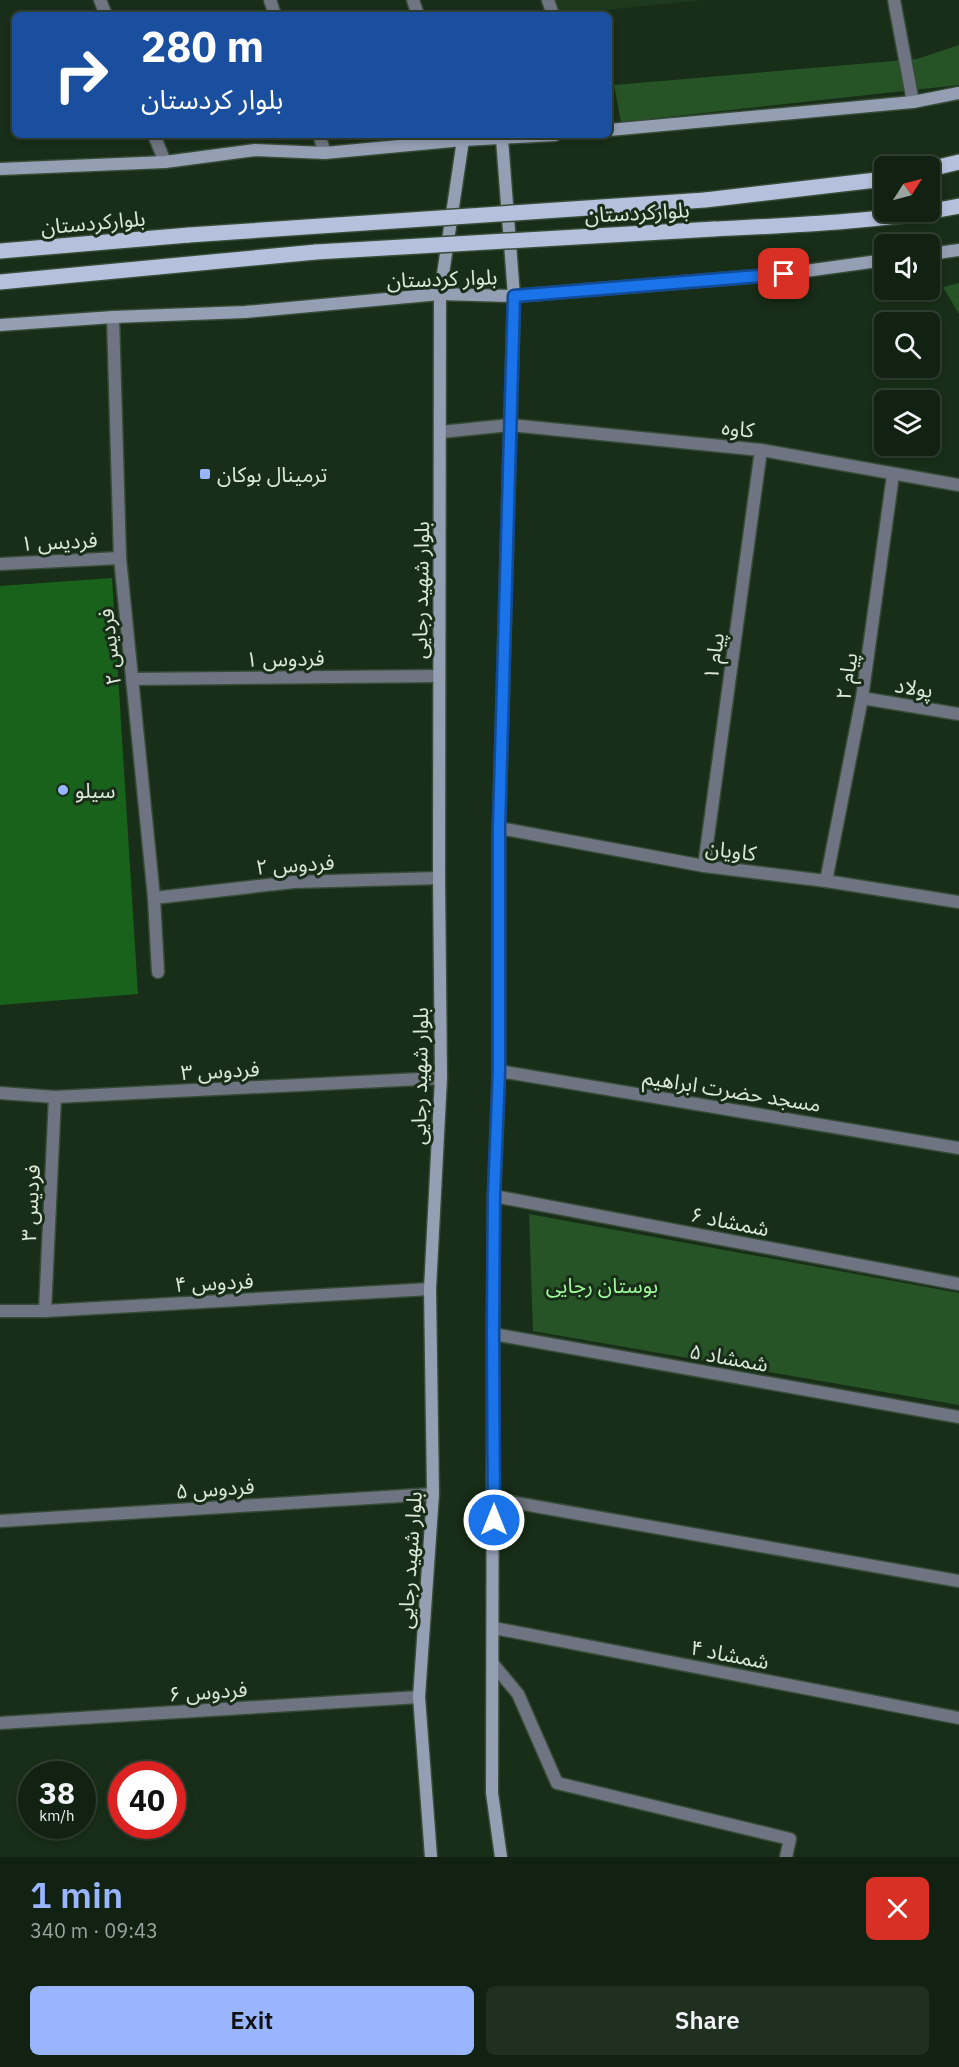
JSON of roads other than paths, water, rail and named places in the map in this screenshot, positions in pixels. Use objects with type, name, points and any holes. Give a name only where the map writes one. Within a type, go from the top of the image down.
[{"type":"main road","points":[[940,167],[959,162]]},
{"type":"main road","name":"بلوارکردستان","points":[[0,251],[189,235],[705,200],[874,180]]},
{"type":"main road","name":"بلوارکردستان","points":[[0,282],[316,252],[799,225],[923,213],[959,206]]},
{"type":"street","points":[[894,0],[913,102]]},
{"type":"street","points":[[612,130],[913,102],[959,93]]},
{"type":"street","points":[[155,138],[165,162]]},
{"type":"street","points":[[320,138],[325,153]]},
{"type":"street","points":[[0,169],[165,162],[255,150],[325,153],[462,138],[515,138]]},
{"type":"street","name":"بلوار شهید رجایی","points":[[431,1857],[419,1697],[433,1494],[430,1289],[441,1078],[440,294],[462,138]]},
{"type":"street","points":[[501,1857],[492,1793],[494,1196],[499,1071],[499,828],[514,296],[502,139]]},
{"type":"street","points":[[940,253],[959,250]]},
{"type":"street","name":"بلوار کردستان","points":[[0,325],[113,316],[245,312],[440,294],[514,296],[784,274],[874,262]]},
{"type":"street","name":"فردیس ۲","points":[[113,316],[120,558],[154,898],[158,972]]},
{"type":"street","name":"کاوه","points":[[441,432],[510,425],[761,450],[959,485]]},
{"type":"street","name":"پیام ۱","points":[[704,866],[761,450]]},
{"type":"street","name":"پیام ۲","points":[[826,881],[862,698],[893,475]]},
{"type":"street","name":"فردیس ۱","points":[[0,564],[120,558]]},
{"type":"street","name":"فردوس ۱","points":[[132,679],[439,676]]},
{"type":"street","name":"پولاد","points":[[862,698],[959,714]]},
{"type":"street","name":"کاویان","points":[[499,828],[704,866],[826,881],[959,902]]},
{"type":"street","name":"فردوس ۲","points":[[154,898],[294,882],[439,878]]},
{"type":"street","name":"مسجد حضرت ابراهیم","points":[[499,1071],[959,1148]]},
{"type":"street","name":"فردوس ۳","points":[[0,1093],[55,1097],[441,1078]]},
{"type":"street","name":"فردیس ۳","points":[[45,1311],[55,1097]]},
{"type":"street","name":"شمشاد ۶","points":[[494,1196],[959,1284]]},
{"type":"street","name":"فردوس ۴","points":[[0,1311],[45,1311],[430,1289]]},
{"type":"street","name":"شمشاد ۵","points":[[493,1334],[959,1417]]},
{"type":"street","name":"فردوس ۵","points":[[0,1521],[433,1494]]},
{"type":"street","points":[[494,1499],[959,1581]]},
{"type":"street","name":"شمشاد ۴","points":[[494,1628],[959,1718]]},
{"type":"street","points":[[493,1664],[518,1694],[557,1784],[790,1839],[786,1857]]},
{"type":"street","name":"فردوس ۶","points":[[0,1723],[419,1697]]},
{"type":"place","name":"ترمینال بوکان","points":[[205,474]]},
{"type":"place","name":"سیلو","points":[[63,790]]},
{"type":"park label","name":"بوستان رجایی","points":[[602,1285]]}]
